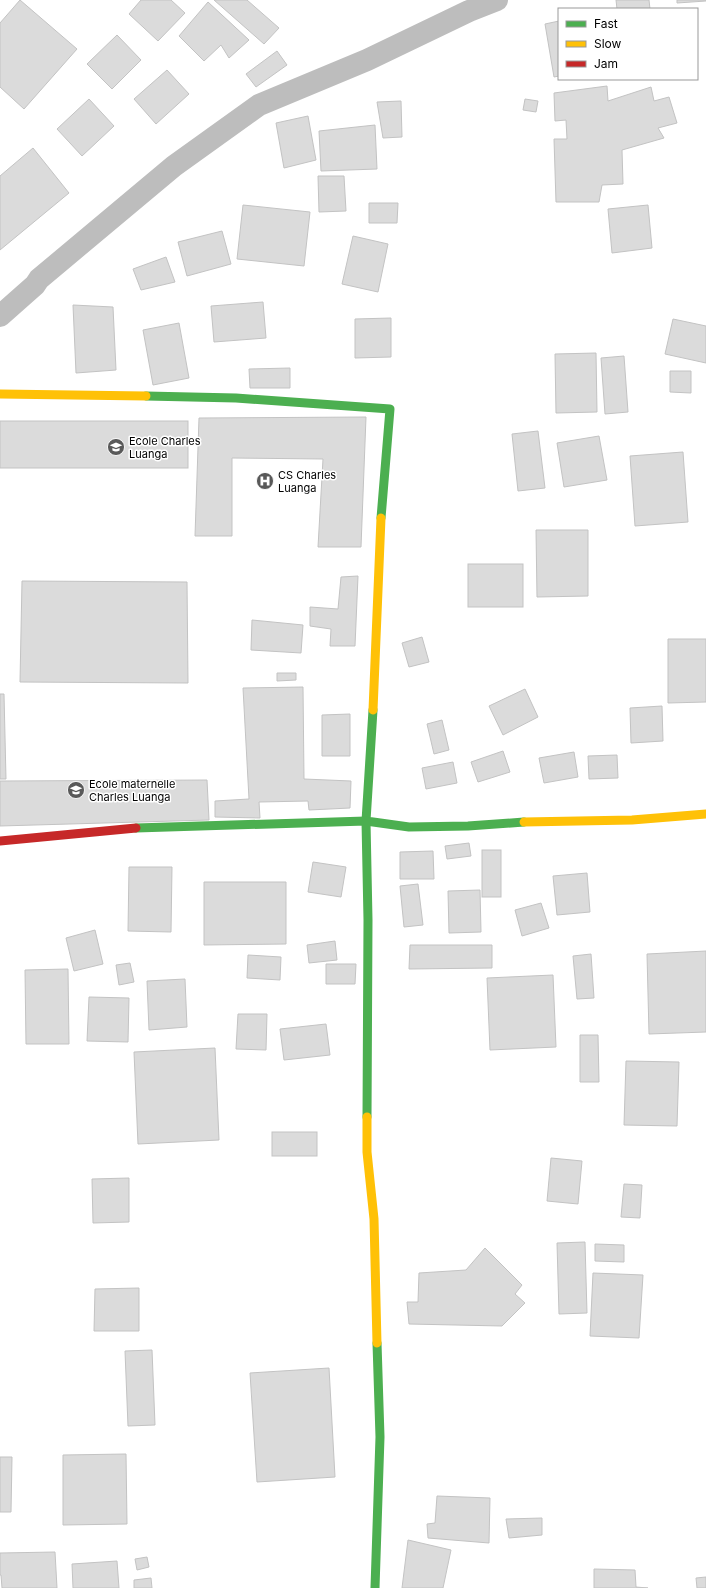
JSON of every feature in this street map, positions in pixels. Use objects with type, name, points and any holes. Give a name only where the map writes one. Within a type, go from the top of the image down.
[{"type":"street","points":[[0,316],[40,279],[174,166],[259,105],[367,60],[469,11],[496,0]]},
{"type":"street","points":[[0,394],[236,398],[390,409],[380,537],[372,733],[366,821],[368,920],[367,1152],[374,1219],[380,1437],[375,1588]]},
{"type":"street","points":[[0,841],[132,828],[366,821],[409,827],[468,826],[532,822],[632,820],[706,814]]},
{"type":"building","points":[[20,0],[77,49],[24,109],[0,87],[0,23]]},
{"type":"building","points":[[141,0],[171,0],[185,13],[158,41],[129,14]]},
{"type":"building","points":[[214,0],[247,0],[279,28],[264,44]]},
{"type":"building","points":[[616,0],[649,0],[650,8],[617,8]]},
{"type":"building","points":[[677,0],[706,0],[706,1],[677,3]]},
{"type":"building","points":[[208,2],[249,40],[229,58],[221,45],[204,61],[179,36]]},
{"type":"building","points":[[558,21],[558,76],[554,77],[545,24]]},
{"type":"building","points":[[117,35],[141,60],[112,89],[87,64]]},
{"type":"building","points":[[277,51],[287,65],[256,87],[246,74]]},
{"type":"building","points":[[167,70],[189,94],[156,124],[134,99]]},
{"type":"building","points":[[607,86],[608,101],[651,87],[654,101],[669,97],[677,123],[658,128],[664,138],[622,150],[623,184],[602,185],[599,202],[556,202],[554,139],[567,139],[566,120],[555,121],[554,93]]},
{"type":"building","points":[[89,99],[114,126],[82,156],[57,129]]},
{"type":"building","points":[[525,99],[538,101],[536,112],[523,110]]},
{"type":"building","points":[[401,101],[402,137],[383,138],[377,102]]},
{"type":"building","points":[[308,116],[316,160],[284,168],[276,123]]},
{"type":"building","points":[[375,125],[377,169],[321,171],[319,131]]},
{"type":"building","points":[[33,148],[69,193],[0,250],[0,176]]},
{"type":"building","points":[[318,176],[344,176],[346,211],[319,212]]},
{"type":"building","points":[[369,203],[398,203],[397,223],[369,223]]},
{"type":"building","points":[[243,205],[310,212],[304,266],[237,259]]},
{"type":"building","points":[[648,205],[652,248],[612,253],[608,209]]},
{"type":"building","points":[[222,231],[231,264],[187,276],[178,242]]},
{"type":"building","points":[[353,236],[388,244],[378,292],[342,284]]},
{"type":"building","points":[[166,257],[175,282],[141,290],[133,269]]},
{"type":"building","points":[[263,302],[266,338],[214,342],[211,306]]},
{"type":"building","points":[[73,305],[113,307],[116,370],[76,373]]},
{"type":"building","points":[[391,318],[391,357],[355,358],[355,319]]},
{"type":"building","points":[[673,319],[706,326],[706,363],[665,354]]},
{"type":"building","points":[[179,323],[189,378],[153,385],[143,330]]},
{"type":"building","points":[[596,353],[597,412],[556,413],[555,354]]},
{"type":"building","points":[[624,356],[628,412],[605,414],[601,358]]},
{"type":"building","points":[[290,368],[290,388],[250,388],[249,369]]},
{"type":"building","points":[[670,371],[691,371],[691,393],[670,392]]},
{"type":"building","points":[[366,417],[361,547],[318,547],[323,459],[232,458],[232,536],[195,536],[199,418]]},
{"type":"building","points":[[0,421],[188,421],[188,468],[0,468]]},
{"type":"building","points":[[538,431],[545,488],[518,491],[512,434]]},
{"type":"building","points":[[599,436],[607,480],[564,487],[557,443]]},
{"type":"building","points":[[683,452],[688,522],[635,526],[630,456]]},
{"type":"building","points":[[536,530],[588,530],[588,596],[537,597]]},
{"type":"building","points":[[468,564],[523,564],[523,607],[468,607]]},
{"type":"building","points":[[358,576],[355,646],[330,646],[331,629],[310,626],[310,607],[338,609],[341,577]]},
{"type":"building","points":[[22,581],[187,582],[188,683],[20,682]]},
{"type":"building","points":[[252,620],[303,625],[301,653],[251,650]]},
{"type":"building","points":[[422,637],[429,662],[409,667],[402,643]]},
{"type":"building","points":[[668,639],[706,639],[706,702],[668,703]]},
{"type":"building","points":[[277,673],[296,673],[296,680],[277,681]]},
{"type":"building","points":[[303,687],[304,779],[351,781],[350,808],[309,810],[308,801],[259,802],[260,818],[215,817],[215,801],[249,799],[243,688]]},
{"type":"building","points":[[525,689],[538,717],[503,735],[489,706]]},
{"type":"building","points":[[0,694],[4,694],[6,779],[0,779]]},
{"type":"building","points":[[662,706],[663,741],[631,743],[630,708]]},
{"type":"building","points":[[350,714],[350,756],[322,756],[322,715]]},
{"type":"building","points":[[442,720],[449,750],[434,754],[427,724]]},
{"type":"building","points":[[503,751],[510,772],[478,782],[471,762]]},
{"type":"building","points":[[574,752],[578,777],[544,783],[539,758]]},
{"type":"building","points":[[617,755],[618,778],[589,779],[588,756]]},
{"type":"building","points":[[453,762],[457,783],[426,789],[422,768]]},
{"type":"building","points":[[207,780],[209,820],[0,826],[0,781]]},
{"type":"building","points":[[469,843],[471,856],[447,859],[445,846]]},
{"type":"building","points":[[482,850],[501,850],[501,897],[482,897]]},
{"type":"building","points":[[433,851],[434,879],[400,879],[400,852]]},
{"type":"building","points":[[313,862],[346,867],[341,897],[308,892]]},
{"type":"building","points":[[129,867],[172,867],[171,932],[128,931]]},
{"type":"building","points":[[587,873],[590,912],[557,915],[553,876]]},
{"type":"building","points":[[204,882],[286,882],[286,944],[204,945]]},
{"type":"building","points":[[418,884],[423,925],[404,927],[400,886]]},
{"type":"building","points":[[480,890],[481,932],[449,933],[448,891]]},
{"type":"building","points":[[541,903],[549,928],[522,936],[515,910]]},
{"type":"building","points":[[95,930],[103,964],[74,971],[66,938]]},
{"type":"building","points":[[335,941],[337,960],[309,963],[307,945]]},
{"type":"building","points":[[410,945],[492,945],[492,968],[409,969]]},
{"type":"building","points":[[706,951],[706,1032],[649,1034],[647,954]]},
{"type":"building","points":[[591,954],[594,998],[577,999],[573,956]]},
{"type":"building","points":[[248,955],[281,957],[280,980],[247,978]]},
{"type":"building","points":[[130,963],[134,982],[119,985],[116,965]]},
{"type":"building","points":[[326,964],[356,964],[355,984],[326,984]]},
{"type":"building","points":[[68,969],[69,1044],[26,1044],[25,970]]},
{"type":"building","points":[[553,975],[556,1047],[490,1050],[487,978]]},
{"type":"building","points":[[185,979],[187,1027],[149,1030],[147,981]]},
{"type":"building","points":[[89,997],[129,998],[128,1042],[87,1041]]},
{"type":"building","points":[[238,1014],[267,1014],[266,1050],[236,1049]]},
{"type":"building","points":[[326,1024],[330,1055],[284,1060],[280,1029]]},
{"type":"building","points":[[580,1035],[598,1035],[599,1082],[580,1082]]},
{"type":"building","points":[[215,1048],[219,1140],[138,1144],[134,1052]]},
{"type":"building","points":[[626,1061],[679,1062],[677,1126],[624,1125]]},
{"type":"building","points":[[272,1132],[317,1132],[317,1156],[272,1156]]},
{"type":"building","points":[[551,1158],[582,1161],[578,1204],[547,1201]]},
{"type":"building","points":[[129,1178],[129,1222],[93,1223],[92,1179]]},
{"type":"building","points":[[624,1184],[642,1185],[640,1218],[621,1217]]},
{"type":"building","points":[[585,1242],[587,1313],[559,1314],[557,1243]]},
{"type":"building","points":[[595,1244],[624,1245],[624,1262],[595,1261]]},
{"type":"building","points":[[485,1248],[522,1285],[515,1294],[525,1303],[502,1326],[409,1324],[407,1302],[418,1302],[419,1273],[466,1270]]},
{"type":"building","points":[[593,1273],[643,1275],[639,1338],[590,1336]]},
{"type":"building","points":[[139,1288],[139,1331],[94,1331],[95,1289]]},
{"type":"building","points":[[152,1350],[155,1425],[128,1426],[125,1351]]},
{"type":"building","points":[[329,1368],[335,1477],[257,1482],[250,1373]]},
{"type":"building","points":[[126,1454],[127,1524],[63,1525],[63,1455]]},
{"type":"building","points":[[0,1457],[12,1457],[11,1512],[0,1512]]},
{"type":"building","points":[[437,1496],[490,1498],[489,1543],[428,1538],[427,1524],[435,1523]]},
{"type":"building","points":[[542,1518],[542,1535],[509,1538],[506,1519]]},
{"type":"building","points":[[408,1540],[451,1550],[443,1588],[402,1588]]},
{"type":"building","points":[[55,1552],[57,1588],[2,1588],[0,1575],[0,1553]]},
{"type":"building","points":[[147,1557],[149,1567],[137,1570],[135,1559]]},
{"type":"building","points":[[117,1561],[119,1588],[73,1588],[72,1564]]},
{"type":"building","points":[[594,1569],[635,1570],[636,1587],[648,1588],[594,1588]]},
{"type":"building","points":[[706,1577],[706,1588],[697,1588],[696,1578]]},
{"type":"building","points":[[151,1578],[152,1588],[134,1588],[134,1580]]},
{"type":"traffic: fast","points":[[146,396],[236,398],[390,409],[381,518]]},
{"type":"traffic: fast","points":[[373,710],[366,821],[409,827],[468,826],[524,822]]},
{"type":"traffic: fast","points":[[136,828],[366,821],[368,920],[367,1117]]},
{"type":"traffic: fast","points":[[375,1588],[380,1437],[377,1343]]},
{"type":"traffic: slow","points":[[0,394],[146,396]]},
{"type":"traffic: slow","points":[[373,710],[381,518]]},
{"type":"traffic: slow","points":[[524,822],[632,820],[706,814]]},
{"type":"traffic: slow","points":[[367,1117],[367,1152],[374,1219],[377,1343]]},
{"type":"traffic: jam","points":[[0,841],[136,828]]},
{"type":"place","name":"Ecole Charles Luanga","points":[[116,447]]},
{"type":"place","name":"CS Charles Luanga","points":[[265,481]]},
{"type":"place","name":"Ecole maternelle Charles Luanga","points":[[76,790]]}]
